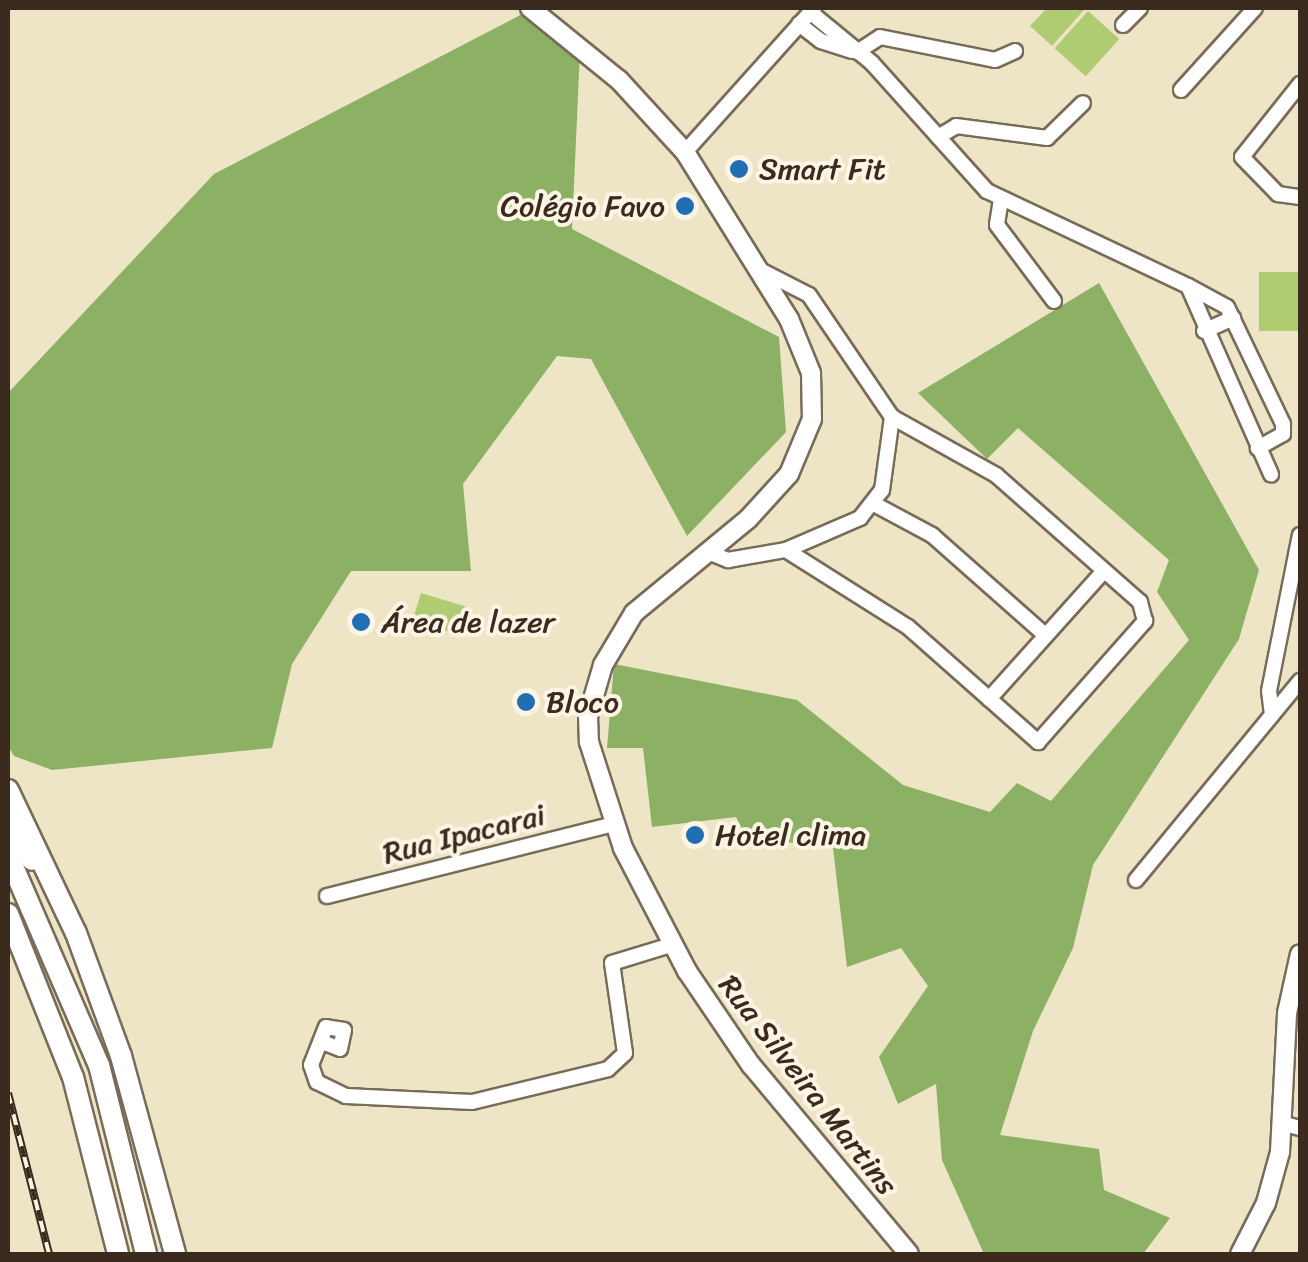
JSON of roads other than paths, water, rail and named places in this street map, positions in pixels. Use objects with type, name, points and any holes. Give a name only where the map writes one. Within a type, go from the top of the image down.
[{"type":"highway","points":[[8,790],[62,902],[136,1100],[175,1254]]},
{"type":"highway","points":[[8,825],[62,902]]},
{"type":"highway","points":[[8,855],[99,1065],[146,1254]]},
{"type":"highway","points":[[8,914],[73,1077],[118,1254]]},
{"type":"main road","name":"Rua Silveira Martins","points":[[530,8],[619,80],[685,152],[758,269],[807,360],[812,420],[789,474],[708,552],[634,612],[602,665],[588,716],[589,742],[614,824],[671,944],[751,1065],[910,1254]]},
{"type":"main road","points":[[1240,1254],[1274,1181],[1292,1126],[1287,1014],[1300,954]]},
{"type":"street","points":[[1124,26],[1140,8]]},
{"type":"street","points":[[1181,90],[1255,8]]},
{"type":"street","points":[[685,152],[808,14],[821,41],[857,52],[1001,200],[1221,301],[1234,318],[1284,429],[1258,448]]},
{"type":"street","points":[[857,52],[880,37],[995,60],[1016,52]]},
{"type":"street","points":[[1300,84],[1247,143],[1244,164],[1278,194],[1300,197]]},
{"type":"street","points":[[938,137],[956,126],[1047,138],[1084,103]]},
{"type":"street","points":[[1001,200],[997,224],[1054,300]]},
{"type":"street","points":[[758,269],[808,295],[892,417],[996,475],[1146,609],[1134,633],[1038,742],[888,612],[786,550]]},
{"type":"street","points":[[1188,286],[1204,331],[1271,474]]},
{"type":"street","points":[[1204,331],[1234,318]]},
{"type":"street","points":[[708,552],[728,560],[786,550],[836,531],[876,505],[890,462],[892,417]]},
{"type":"street","points":[[876,505],[932,536],[1045,635]]},
{"type":"street","points":[[1272,715],[1268,691],[1300,534]]},
{"type":"street","points":[[728,560],[738,574]]},
{"type":"street","points":[[989,699],[1104,571]]},
{"type":"street","points":[[1136,880],[1300,681]]},
{"type":"street","name":"Rua Ipacarai","points":[[327,896],[614,824]]},
{"type":"street","points":[[322,1042],[312,1059],[312,1075],[346,1096],[472,1102],[608,1069],[625,1053],[612,963],[671,944]]},
{"type":"railway","points":[[8,1093],[49,1254]]},
{"type":"place","name":"Smart Fit","points":[[739,169]]},
{"type":"place","name":"Colégio Favo","points":[[685,206]]},
{"type":"place","name":"Área de lazer","points":[[361,622]]},
{"type":"place","name":"Bloco","points":[[526,702]]},
{"type":"place","name":"Hotel clima","points":[[695,835]]}]
